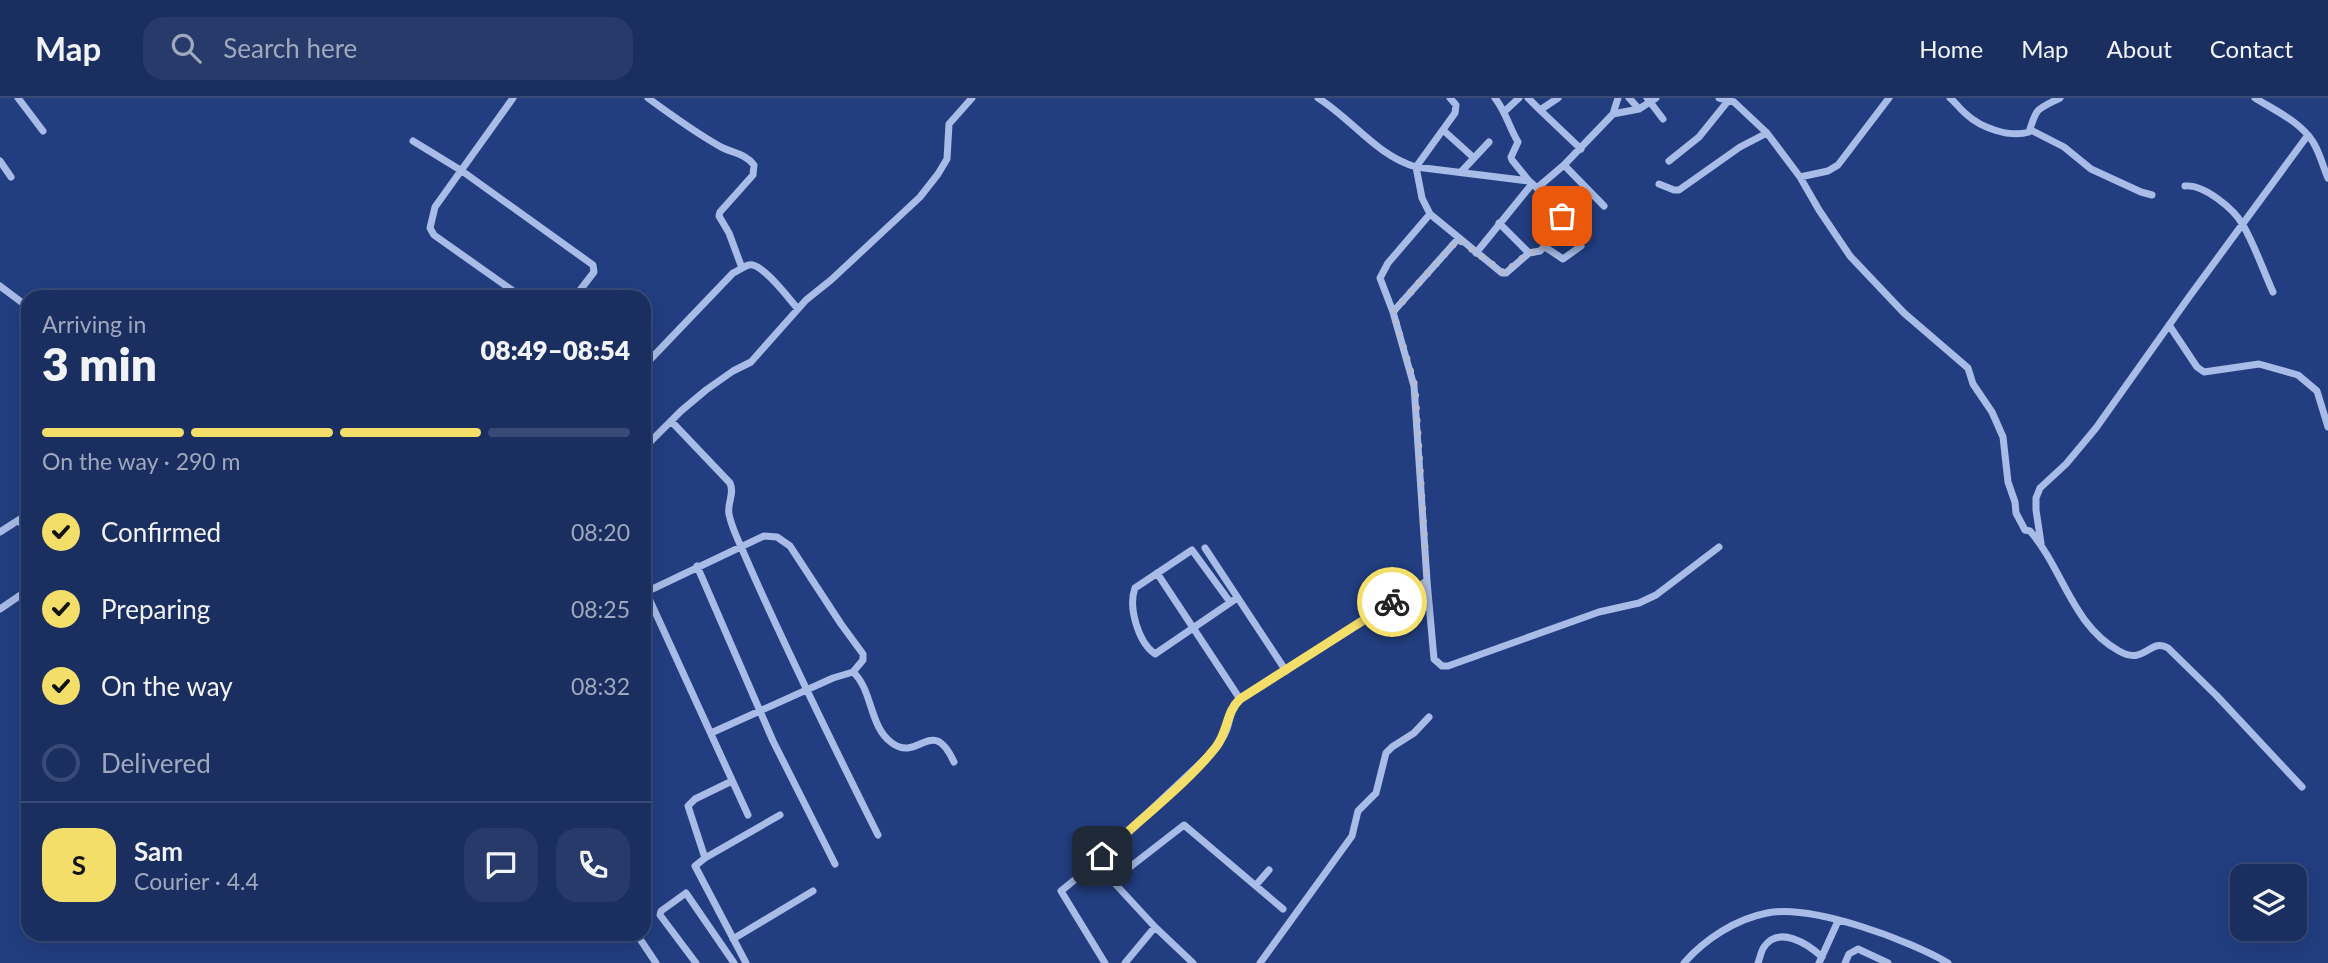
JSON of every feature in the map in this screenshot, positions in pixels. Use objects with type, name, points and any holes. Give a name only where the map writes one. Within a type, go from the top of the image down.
[{"type":"street","points":[[18,98],[43,131]]},
{"type":"street","points":[[512,290],[433,234],[430,228],[435,207],[513,98]]},
{"type":"street","points":[[648,98],[707,139],[723,149],[747,158],[754,165],[753,175],[719,216],[729,233],[742,268]]},
{"type":"street","points":[[651,441],[706,390],[733,370],[751,362],[798,309],[930,186],[947,159],[949,124],[972,98]]},
{"type":"street","points":[[1318,98],[1341,114],[1384,152],[1404,163],[1533,184]]},
{"type":"street","points":[[1454,99],[1457,108],[1416,167],[1422,198],[1430,214],[1502,273],[1510,270],[1529,253],[1537,253],[1545,247],[1555,236],[1554,227],[1562,216],[1510,157],[1519,144],[1508,126],[1505,111],[1495,98]]},
{"type":"street","points":[[1505,111],[1519,98]]},
{"type":"street","points":[[1528,98],[1581,149]]},
{"type":"street","points":[[1540,110],[1558,98]]},
{"type":"street","points":[[1476,253],[1533,184],[1564,165],[1581,149],[1613,114],[1618,98]]},
{"type":"street","points":[[1800,177],[1828,171],[1838,165],[1889,98]]},
{"type":"street","points":[[1950,98],[1966,115],[1991,129],[2018,134],[2031,130],[2034,115],[2039,109],[2060,98]]},
{"type":"street","points":[[2255,98],[2308,135],[2328,178]]},
{"type":"street","points":[[1632,99],[1639,109]]},
{"type":"street","points":[[1669,161],[1699,137],[1730,99],[1767,132],[1800,177],[1850,256],[1904,313],[1968,368],[1973,384],[1992,412],[2003,438],[2008,482],[2016,513],[2025,530],[2030,531],[2042,544],[2077,610],[2104,641],[2126,655],[2141,655],[2162,644],[2168,648],[2223,702],[2302,788]]},
{"type":"street","points":[[1613,114],[1639,109],[1651,100],[1663,119]]},
{"type":"street","points":[[1443,130],[1474,158]]},
{"type":"street","points":[[2031,130],[2064,147],[2091,169],[2152,195]]},
{"type":"street","points":[[1659,184],[1679,190],[1740,147],[1767,132]]},
{"type":"street","points":[[2042,544],[2036,510],[2036,498],[2040,488],[2066,464],[2096,429],[2308,135]]},
{"type":"street","points":[[413,141],[462,171],[593,265],[594,272],[580,290]]},
{"type":"street","points":[[1461,173],[1489,142]]},
{"type":"street","points":[[0,161],[11,177]]},
{"type":"street","points":[[1564,165],[1604,206]]},
{"type":"street","points":[[2185,186],[2200,186],[2242,223],[2273,292]]},
{"type":"street","points":[[1430,214],[1382,272],[1382,288],[1393,312],[1415,386],[1434,659],[1439,664],[1448,666],[1599,612],[1639,603],[1656,595],[1719,547]]},
{"type":"street","points":[[1499,223],[1529,253]]},
{"type":"street","points":[[1393,312],[1458,239]]},
{"type":"street","points":[[1545,247],[1563,259],[1581,246]]},
{"type":"street","points":[[651,359],[733,273],[749,265],[757,265],[798,309]]},
{"type":"street","points":[[0,286],[21,302]]},
{"type":"street","points":[[2169,325],[2197,367],[2204,372],[2259,364],[2298,375],[2317,391],[2328,427]]},
{"type":"street","points":[[671,421],[730,483],[732,496],[729,515],[741,547],[806,690],[878,835]]},
{"type":"street","points":[[0,532],[19,520],[21,523]]},
{"type":"street","points":[[651,590],[764,536],[772,536],[790,547],[863,654],[863,660],[853,672]]},
{"type":"street","points":[[1205,548],[1234,600]]},
{"type":"street","points":[[1234,600],[1155,654],[1133,620],[1133,591],[1194,551],[1234,600],[1286,671]]},
{"type":"street","points":[[697,566],[761,711],[835,863]]},
{"type":"street","points":[[1157,573],[1240,699]]},
{"type":"street","points":[[1105,963],[1061,891],[1096,862],[1207,757],[1218,745],[1227,728],[1233,707],[1240,699],[1427,581]]},
{"type":"street","points":[[0,610],[21,595]]},
{"type":"street","points":[[651,606],[748,815]]},
{"type":"street","points":[[711,733],[847,672],[853,672],[859,679],[873,715],[888,741],[894,746],[902,747],[939,740],[948,749],[954,762]]},
{"type":"street","points":[[1260,963],[1352,836],[1358,811],[1376,793],[1386,753],[1414,733],[1429,718]]},
{"type":"street","points":[[705,858],[688,806],[695,799],[733,781]]},
{"type":"street","points":[[746,963],[695,869],[697,863],[780,815]]},
{"type":"street","points":[[1112,881],[1184,825],[1283,909]]},
{"type":"street","points":[[1096,862],[1155,927],[1193,963]]},
{"type":"street","points":[[1256,885],[1269,870]]},
{"type":"street","points":[[733,939],[813,891]]},
{"type":"street","points":[[696,963],[660,915],[661,911],[686,893],[734,963]]},
{"type":"street","points":[[1685,963],[1720,933],[1742,920],[1769,913],[1803,912],[1919,947],[1948,963]]},
{"type":"street","points":[[1758,963],[1763,948],[1772,939],[1788,938],[1807,943],[1821,960],[1838,921]]},
{"type":"street","points":[[1125,963],[1155,927]]},
{"type":"street","points":[[641,941],[656,963]]},
{"type":"street","points":[[1845,963],[1849,954],[1858,949],[1888,963]]},
{"type":"way so far","points":[[1392,602],[1427,581],[1415,386],[1393,312],[1458,239],[1504,273],[1529,253],[1540,251],[1555,236],[1554,227],[1562,216]]},
{"type":"route","points":[[1102,856],[1218,745],[1227,728],[1233,707],[1240,699],[1392,602]]}]
